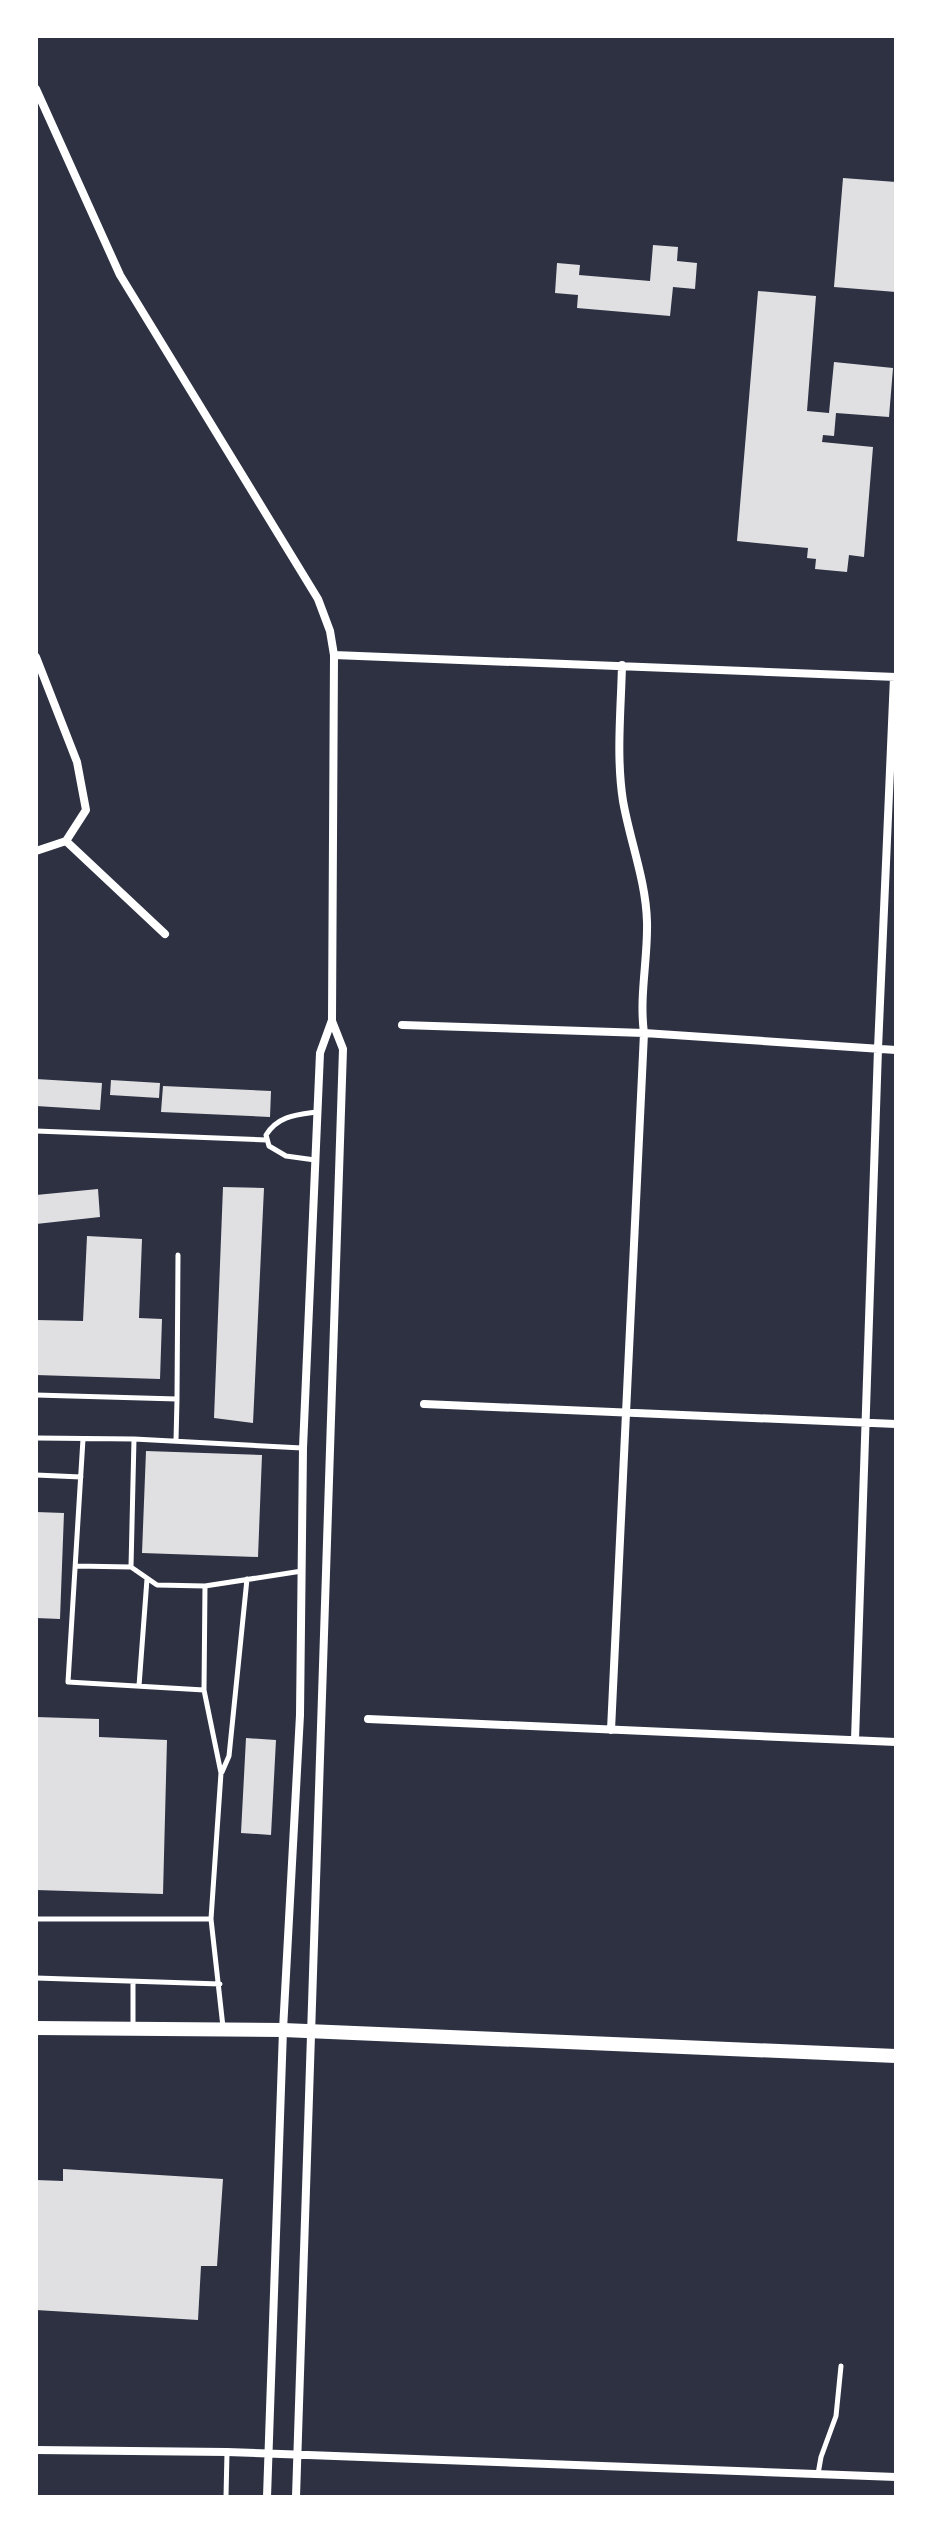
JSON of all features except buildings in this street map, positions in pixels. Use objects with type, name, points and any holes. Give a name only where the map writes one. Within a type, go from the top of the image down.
[{"type":"street","points":[[36,89],[120,275],[318,599],[330,631],[334,655],[332,1020],[320,1053],[317,1112],[303,1448],[300,1715],[283,2030],[267,2497]]},
{"type":"street","points":[[334,655],[895,677],[878,1049],[855,1740]]},
{"type":"street","points":[[36,657],[77,762],[86,810],[66,841],[36,851]]},
{"type":"street","points":[[611,1730],[647,922],[644,888],[619,768],[622,665]]},
{"type":"street","points":[[66,841],[165,934]]},
{"type":"street","points":[[296,2497],[343,1049],[332,1020]]},
{"type":"street","points":[[402,1025],[644,1033],[896,1050]]},
{"type":"street","points":[[424,1404],[896,1424]]},
{"type":"street","points":[[368,1719],[896,1742]]},
{"type":"street","points":[[36,2028],[223,2028],[896,2056]]},
{"type":"street","points":[[36,2450],[227,2452],[896,2477]]},
{"type":"lane","points":[[315,1160],[286,1156],[269,1146],[266,1135],[273,1124],[287,1116],[317,1112]]},
{"type":"lane","points":[[36,1131],[267,1140]]},
{"type":"lane","points":[[176,1442],[178,1255]]},
{"type":"lane","points":[[36,1395],[177,1399]]},
{"type":"lane","points":[[36,1438],[134,1439],[303,1448]]},
{"type":"lane","points":[[83,1439],[68,1682],[204,1690]]},
{"type":"lane","points":[[131,1567],[134,1439]]},
{"type":"lane","points":[[36,1475],[81,1477]]},
{"type":"lane","points":[[76,1566],[131,1567],[157,1585],[205,1586],[302,1571]]},
{"type":"lane","points":[[139,1686],[147,1578]]},
{"type":"lane","points":[[221,1773],[229,1756],[247,1579]]},
{"type":"lane","points":[[205,1586],[204,1690],[221,1773],[211,1919],[223,2028]]},
{"type":"lane","points":[[36,1919],[211,1919]]},
{"type":"lane","points":[[36,1978],[220,1984]]},
{"type":"lane","points":[[133,1982],[133,2029]]},
{"type":"lane","points":[[818,2474],[836,2416],[841,2366]]},
{"type":"lane","points":[[226,2497],[227,2452]]}]
